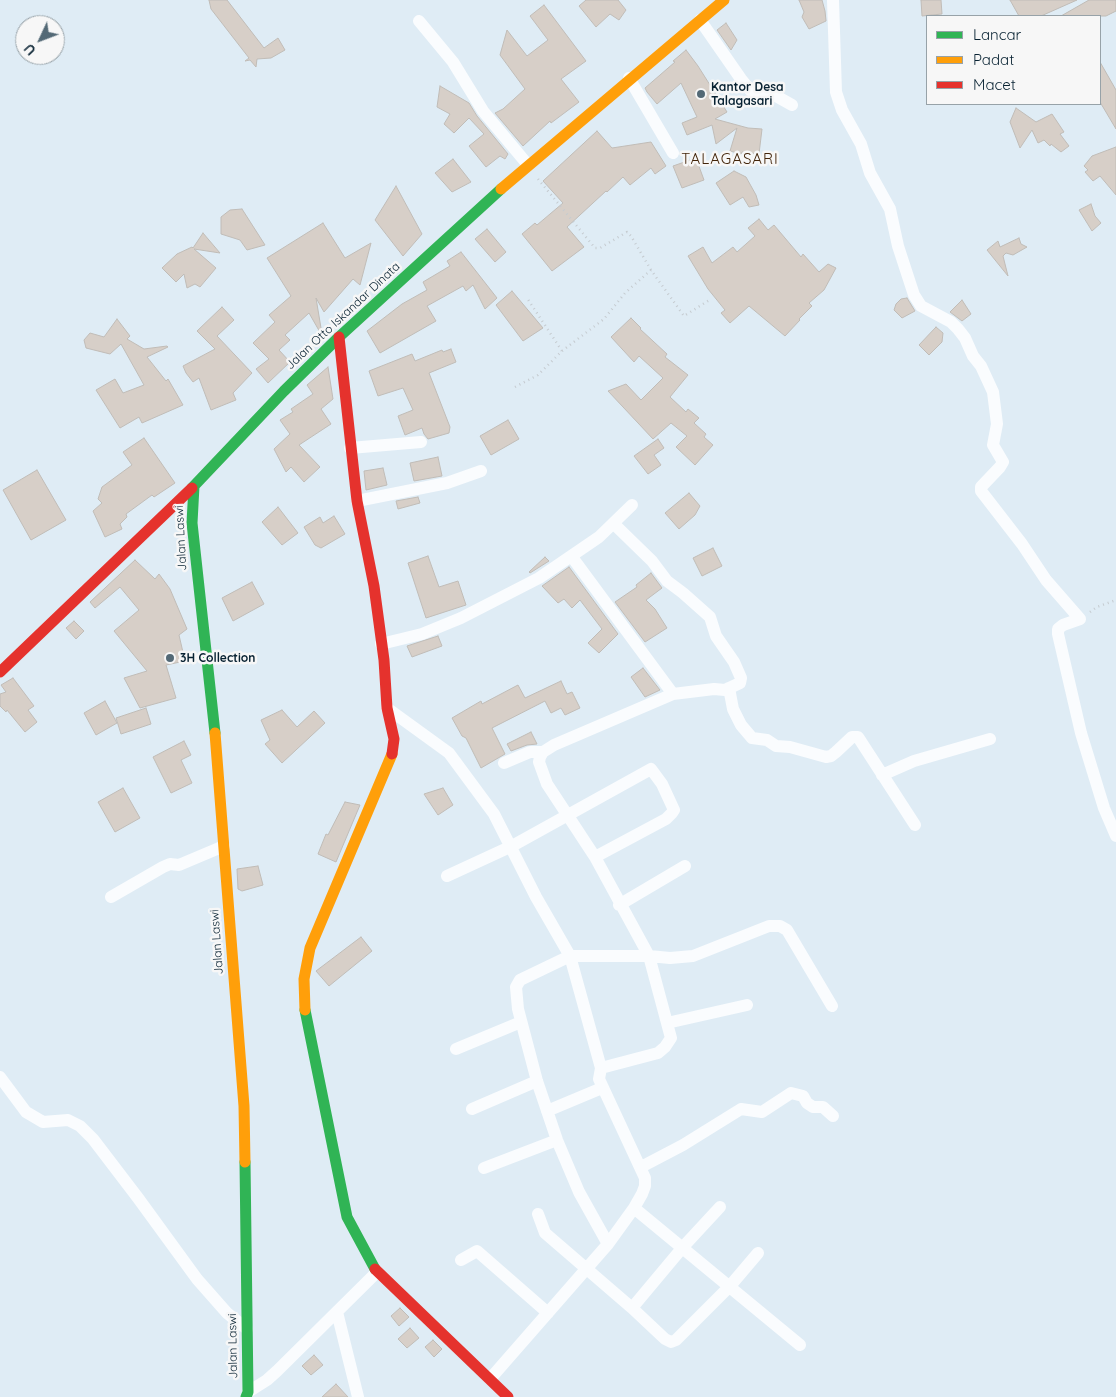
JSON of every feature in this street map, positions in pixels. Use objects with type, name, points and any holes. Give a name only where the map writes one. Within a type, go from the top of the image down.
[{"type":"street","name":"Jalan Otto Iskandar Dinata","points":[[0,672],[194,486],[284,390],[339,337],[528,164],[724,0]]},
{"type":"street","points":[[833,0],[836,92],[842,110],[861,144],[870,173],[890,209],[898,246],[914,295],[921,306],[951,322],[962,334],[973,356],[981,366],[993,392],[997,424],[993,445],[1003,462],[981,487],[981,491],[1022,544],[1046,580],[1080,619],[1058,629],[1058,634],[1081,733],[1104,808],[1116,836]]},
{"type":"street","points":[[700,20],[750,90],[757,94],[776,96],[792,105]]},
{"type":"street","points":[[419,21],[453,62],[483,110],[528,164]]},
{"type":"street","points":[[629,78],[673,153]]},
{"type":"street","points":[[339,337],[357,501],[374,586],[384,660],[386,708],[394,738],[391,759],[310,948],[304,979],[305,1006],[347,1217],[377,1272],[508,1397]]},
{"type":"street","points":[[350,448],[421,442]]},
{"type":"street","points":[[357,501],[447,483],[481,471]]},
{"type":"street","name":"Jalan Laswi","points":[[194,486],[193,532],[213,705],[244,1106],[247,1394]]},
{"type":"street","points":[[381,644],[422,634],[461,618],[539,578],[599,537],[632,505]]},
{"type":"street","points":[[601,1068],[658,1053],[665,1047],[670,1038],[667,1023],[649,956],[619,905],[595,857],[547,784],[539,762],[543,752],[554,744],[673,694],[722,689],[740,683],[741,678],[734,662],[716,636],[710,617],[667,581],[647,556],[614,524]]},
{"type":"street","points":[[572,557],[673,694]]},
{"type":"street","points":[[722,689],[741,725],[752,738],[767,740],[776,746],[790,747],[826,757],[831,756],[852,737],[857,736],[915,826]]},
{"type":"street","points":[[386,708],[449,753],[494,814],[512,846],[536,897],[570,956],[601,1068],[599,1078],[602,1088],[645,1178],[645,1186],[634,1208],[608,1244],[490,1379]]},
{"type":"street","points":[[882,774],[914,761],[990,739]]},
{"type":"street","points":[[504,763],[530,752],[543,752]]},
{"type":"street","points":[[448,876],[512,846],[651,769],[654,771],[674,810],[666,819],[595,857]]},
{"type":"street","points":[[110,897],[162,867],[170,864],[179,864],[224,846]]},
{"type":"street","points":[[619,905],[685,866]]},
{"type":"street","points":[[608,1244],[579,1192],[557,1140],[537,1081],[521,1022],[516,987],[520,980],[570,956],[649,956],[670,958],[693,956],[769,926],[780,926],[787,930],[832,1006]]},
{"type":"street","points":[[667,1023],[747,1005]]},
{"type":"street","points":[[456,1049],[521,1022]]},
{"type":"street","points":[[0,1077],[26,1112],[43,1122],[68,1120],[80,1126],[93,1139],[197,1279],[220,1306],[247,1329]]},
{"type":"street","points":[[472,1109],[537,1081]]},
{"type":"street","points":[[547,1111],[602,1088]]},
{"type":"street","points":[[641,1167],[683,1145],[741,1109],[762,1112],[792,1093],[803,1096],[807,1103],[813,1107],[822,1107],[833,1116]]},
{"type":"street","points":[[484,1168],[557,1140]]},
{"type":"street","points":[[632,1308],[720,1207]]},
{"type":"street","points":[[634,1208],[800,1344]]},
{"type":"street","points":[[538,1214],[545,1233],[632,1308],[665,1340],[671,1342],[676,1340],[730,1286],[758,1253]]},
{"type":"street","points":[[461,1260],[477,1251],[548,1313]]},
{"type":"street","points":[[247,1394],[277,1371],[377,1272]]},
{"type":"street","points":[[337,1312],[358,1397]]},
{"type":"path","points":[[528,164],[542,184],[596,248],[600,248],[627,232],[684,316],[711,299]]},
{"type":"path","points":[[515,387],[538,375],[562,351],[604,319],[625,293],[652,270]]},
{"type":"path","points":[[527,298],[562,351]]},
{"type":"path","points":[[1080,619],[1097,607],[1116,600]]},
{"type":"building","points":[[209,0],[227,0],[264,48],[278,38],[285,50],[271,58],[257,59],[256,67],[250,60],[245,61],[249,58],[211,9]]},
{"type":"building","points":[[586,0],[618,0],[626,10],[619,20],[610,14],[596,27],[579,6]]},
{"type":"building","points":[[799,0],[822,0],[826,21],[809,29],[802,17],[804,12]]},
{"type":"building","points":[[921,0],[941,0],[942,14],[922,16]]},
{"type":"building","points":[[1010,0],[1077,0],[1043,15],[1018,15]]},
{"type":"building","points":[[1089,0],[1116,0],[1116,11],[1106,16],[1063,15]]},
{"type":"building","points":[[544,5],[586,61],[561,79],[579,102],[551,123],[550,121],[523,146],[495,113],[503,109],[525,89],[500,55],[507,30],[527,56],[548,40],[530,16]]},
{"type":"building","points":[[726,23],[737,40],[731,50],[717,30]]},
{"type":"building","points":[[686,50],[727,112],[715,119],[748,128],[762,129],[759,154],[742,152],[741,154],[730,151],[737,128],[716,144],[712,125],[687,135],[682,123],[697,117],[681,83],[657,104],[647,92],[645,88]]},
{"type":"building","points":[[1101,64],[1116,90],[1116,129],[1101,104]]},
{"type":"building","points":[[440,86],[469,103],[477,116],[508,154],[505,159],[500,156],[486,167],[469,146],[484,134],[469,118],[454,133],[444,124],[450,114],[437,107]]},
{"type":"building","points":[[1016,108],[1036,122],[1052,114],[1064,132],[1060,134],[1069,146],[1061,152],[1044,140],[1038,143],[1032,130],[1020,148],[1010,122]]},
{"type":"building","points":[[597,131],[612,148],[651,142],[666,166],[655,174],[651,168],[630,185],[623,177],[606,191],[567,227],[584,247],[552,271],[522,234],[535,223],[537,225],[563,203],[543,181]]},
{"type":"building","points":[[1116,147],[1116,195],[1100,176],[1093,181],[1085,172],[1088,170],[1084,166],[1092,156]]},
{"type":"building","points":[[696,158],[704,180],[682,188],[673,166]]},
{"type":"building","points":[[453,159],[471,182],[452,192],[435,173]]},
{"type":"building","points":[[734,171],[746,177],[759,205],[749,207],[743,197],[730,205],[716,183]]},
{"type":"building","points":[[396,186],[422,234],[403,256],[375,220]]},
{"type":"building","points":[[1091,204],[1095,216],[1101,223],[1092,231],[1079,210]]},
{"type":"building","points":[[242,209],[265,245],[247,250],[240,240],[221,234],[221,217],[230,210]]},
{"type":"building","points":[[759,219],[768,230],[774,225],[801,257],[803,254],[819,272],[828,264],[836,268],[824,290],[809,303],[812,306],[785,336],[749,306],[730,323],[721,313],[725,310],[708,289],[688,256],[703,247],[712,263],[733,247],[737,252],[755,236],[748,228]]},
{"type":"building","points":[[323,223],[345,258],[371,243],[360,285],[353,279],[324,312],[316,298],[322,334],[309,313],[285,335],[290,340],[279,350],[290,362],[268,383],[256,369],[269,359],[253,343],[275,322],[269,315],[291,296],[267,258]]},
{"type":"building","points":[[487,229],[506,252],[495,262],[475,239]]},
{"type":"building","points":[[203,233],[220,253],[194,249],[216,268],[200,287],[195,284],[187,288],[184,274],[176,282],[162,268],[177,254],[193,248]]},
{"type":"building","points":[[1019,238],[1021,244],[1027,247],[1013,255],[1006,253],[1003,256],[1008,276],[987,250],[998,241],[1000,247]]},
{"type":"building","points":[[461,252],[497,298],[485,309],[473,285],[466,291],[463,286],[427,306],[436,321],[380,353],[367,331],[402,304],[427,290],[423,282],[450,266],[447,261]]},
{"type":"building","points":[[512,291],[543,328],[523,341],[496,305]]},
{"type":"building","points":[[907,298],[915,311],[902,318],[894,310],[896,304],[901,299]]},
{"type":"building","points":[[962,300],[971,314],[962,321],[950,312]]},
{"type":"building","points":[[222,307],[234,320],[217,336],[252,373],[233,393],[236,400],[211,410],[199,378],[193,382],[183,366],[215,349],[197,331]]},
{"type":"building","points":[[631,318],[667,354],[665,357],[688,375],[670,397],[686,412],[688,409],[699,418],[694,423],[706,434],[704,437],[713,445],[695,465],[676,447],[687,436],[671,423],[653,439],[608,391],[626,384],[641,400],[663,378],[639,356],[634,362],[611,337]]},
{"type":"building","points":[[117,319],[130,336],[127,339],[144,349],[168,347],[147,357],[166,381],[168,379],[183,405],[142,423],[139,417],[120,428],[96,390],[115,379],[123,393],[144,385],[121,344],[110,354],[86,348],[84,340],[90,333],[104,337]]},
{"type":"building","points":[[936,327],[943,333],[942,342],[929,355],[919,345]]},
{"type":"building","points":[[451,349],[456,362],[429,373],[450,427],[449,433],[428,439],[422,428],[405,435],[398,416],[413,410],[403,388],[378,396],[369,371],[412,354],[415,361],[442,350],[443,352]]},
{"type":"building","points":[[328,367],[333,399],[321,409],[331,424],[299,445],[320,467],[304,482],[291,467],[286,472],[274,449],[290,434],[280,420],[293,412],[291,409],[313,394],[307,385]]},
{"type":"building","points":[[508,420],[519,439],[491,455],[480,436]]},
{"type":"building","points":[[144,438],[175,483],[154,497],[152,495],[126,514],[127,517],[120,524],[122,529],[105,537],[93,511],[102,503],[98,499],[102,487],[132,465],[123,452]]},
{"type":"building","points":[[658,439],[664,448],[654,455],[661,465],[648,474],[634,456]]},
{"type":"building","points":[[438,457],[442,476],[414,481],[410,463]]},
{"type":"building","points":[[383,468],[387,485],[366,490],[364,471]]},
{"type":"building","points":[[37,470],[66,520],[31,540],[3,490]]},
{"type":"building","points":[[689,493],[700,506],[695,515],[679,529],[665,513]]},
{"type":"building","points":[[418,497],[420,503],[398,509],[396,501]]},
{"type":"building","points":[[278,507],[298,533],[282,545],[262,522]]},
{"type":"building","points":[[334,516],[345,534],[321,548],[315,545],[304,527],[320,517],[323,523]]},
{"type":"building","points":[[713,548],[722,566],[702,576],[693,558]]},
{"type":"building","points":[[428,556],[439,587],[458,581],[466,605],[426,618],[408,563]]},
{"type":"building","points":[[545,557],[549,561],[529,572]]},
{"type":"building","points":[[135,560],[155,579],[159,574],[170,589],[187,629],[179,635],[185,661],[166,665],[176,698],[140,708],[124,678],[147,671],[114,631],[139,610],[120,587],[95,608],[90,602]]},
{"type":"building","points":[[569,567],[618,634],[599,653],[588,643],[602,629],[580,600],[572,608],[564,599],[558,603],[542,586]]},
{"type":"building","points":[[651,573],[662,588],[646,600],[655,609],[667,628],[645,642],[615,602],[637,587],[636,585]]},
{"type":"building","points":[[252,582],[264,604],[233,621],[222,598]]},
{"type":"building","points":[[74,621],[84,631],[76,639],[66,628]]},
{"type":"building","points":[[438,636],[442,646],[412,657],[407,646]]},
{"type":"building","points":[[643,668],[660,690],[645,697],[631,677]]},
{"type":"building","points":[[13,678],[34,706],[28,710],[37,722],[25,732],[7,710],[6,712],[0,706],[0,694],[6,692],[1,685]]},
{"type":"building","points":[[561,681],[567,694],[572,692],[580,708],[565,715],[561,708],[551,713],[545,701],[492,728],[505,754],[481,768],[466,738],[462,736],[452,718],[481,701],[482,704],[518,685],[525,698]]},
{"type":"building","points":[[105,701],[117,723],[96,735],[84,713]]},
{"type":"building","points":[[146,708],[151,724],[121,734],[116,718]]},
{"type":"building","points":[[282,710],[297,727],[314,711],[325,723],[282,763],[265,744],[270,740],[261,720]]},
{"type":"building","points":[[531,732],[537,744],[527,745],[511,751],[507,744]]},
{"type":"building","points":[[184,741],[191,755],[181,760],[192,783],[171,793],[153,757]]},
{"type":"building","points":[[123,788],[140,818],[115,832],[98,802]]},
{"type":"building","points":[[443,788],[453,805],[438,815],[424,794]]},
{"type":"building","points":[[345,802],[360,805],[336,862],[318,854],[326,834],[328,835]]},
{"type":"building","points":[[258,866],[263,885],[242,891],[238,889],[237,869]]},
{"type":"building","points":[[361,937],[372,951],[329,986],[316,971]]},
{"type":"building","points":[[400,1308],[409,1317],[399,1326],[391,1316]]},
{"type":"building","points":[[410,1328],[419,1338],[407,1348],[398,1339]]},
{"type":"building","points":[[433,1340],[442,1349],[434,1357],[425,1347]]},
{"type":"building","points":[[314,1355],[323,1365],[311,1375],[302,1366]]},
{"type":"building","points":[[336,1384],[348,1397],[322,1397]]},
{"type":"traffic: fast","points":[[192,488],[284,391],[339,337],[501,189]]},
{"type":"traffic: fast","points":[[194,486],[192,523],[215,733]]},
{"type":"traffic: fast","points":[[305,1010],[347,1217],[375,1269]]},
{"type":"traffic: fast","points":[[245,1162],[248,1392],[246,1397]]},
{"type":"traffic: slow","points":[[501,189],[724,0]]},
{"type":"traffic: slow","points":[[215,733],[244,1106],[245,1162]]},
{"type":"traffic: slow","points":[[305,1010],[304,979],[310,948],[392,754]]},
{"type":"traffic: jam","points":[[339,337],[357,501],[374,586],[384,660],[387,708],[394,739],[392,754]]},
{"type":"traffic: jam","points":[[0,672],[192,488]]},
{"type":"traffic: jam","points":[[375,1269],[508,1397]]},
{"type":"place","name":"Kantor Desa Talagasari","points":[[701,94]]},
{"type":"place","name":"3H Collection","points":[[170,658]]},
{"type":"district","name":"TALAGASARI","points":[[730,159]]}]
